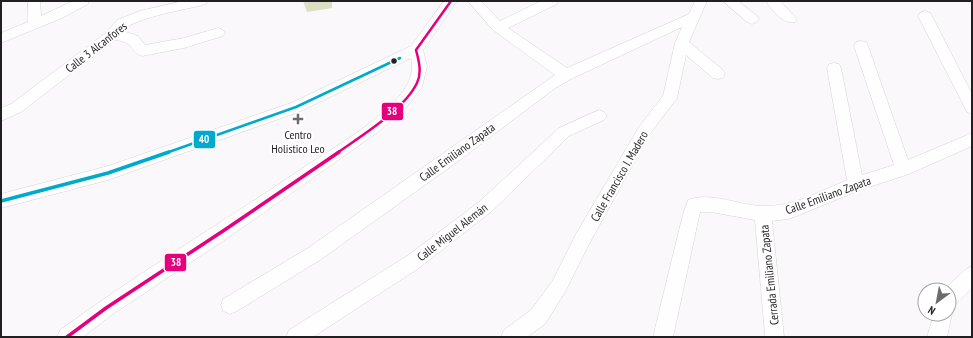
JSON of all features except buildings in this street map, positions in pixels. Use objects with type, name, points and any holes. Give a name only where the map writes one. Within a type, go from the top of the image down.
[{"type":"street","points":[[34,1],[35,24]]},
{"type":"street","points":[[1,38],[57,15],[83,1]]},
{"type":"street","name":"Calle 3 Alcanfores","points":[[1,115],[16,108],[112,35],[122,23],[140,16],[201,1]]},
{"type":"street","points":[[1,201],[108,173],[296,107],[416,50],[450,1]]},
{"type":"street","points":[[474,1],[498,27],[566,75]]},
{"type":"street","points":[[498,27],[552,1]]},
{"type":"street","name":"Calle Francisco I. Madero","points":[[511,337],[538,317],[559,286],[582,240],[644,131],[670,98],[682,43],[701,1]]},
{"type":"street","points":[[729,1],[752,19]]},
{"type":"street","points":[[772,1],[790,19]]},
{"type":"street","points":[[925,16],[972,108]]},
{"type":"street","name":"Calle Emiliano Zapata","points":[[230,304],[314,254],[454,155],[549,85],[566,75],[693,17]]},
{"type":"street","points":[[112,35],[131,37],[137,42],[142,51],[184,43],[218,33]]},
{"type":"street","points":[[682,43],[718,74]]},
{"type":"street","points":[[861,46],[903,169]]},
{"type":"street","points":[[67,337],[106,308],[224,231],[373,128],[400,105],[417,83],[420,66],[416,50]]},
{"type":"street","points":[[834,68],[856,184]]},
{"type":"street","name":"Calle Miguel Alemán","points":[[296,337],[413,262],[485,207],[564,132],[599,116]]},
{"type":"street","name":"Calle Emiliano Zapata","points":[[663,337],[694,204],[711,205],[763,214],[788,212],[856,184],[903,169],[972,139]]},
{"type":"street","name":"Cerrada Emiliano Zapata","points":[[763,214],[775,335]]},
{"type":"street","points":[[957,290],[972,275]]},
{"type":"street","points":[[937,337],[941,322]]},
{"type":"green space","points":[[303,1],[332,1],[332,8],[307,12]]},
{"type":"transit line","name":"38","points":[[67,337],[106,308],[223,231],[373,128],[400,105],[417,83],[420,66],[416,50],[451,1]]},
{"type":"transit line","name":"40","points":[[1,201],[108,173],[296,107],[400,58]]},
{"type":"place","name":"Centro Holistico Leo","points":[[298,119]]}]
